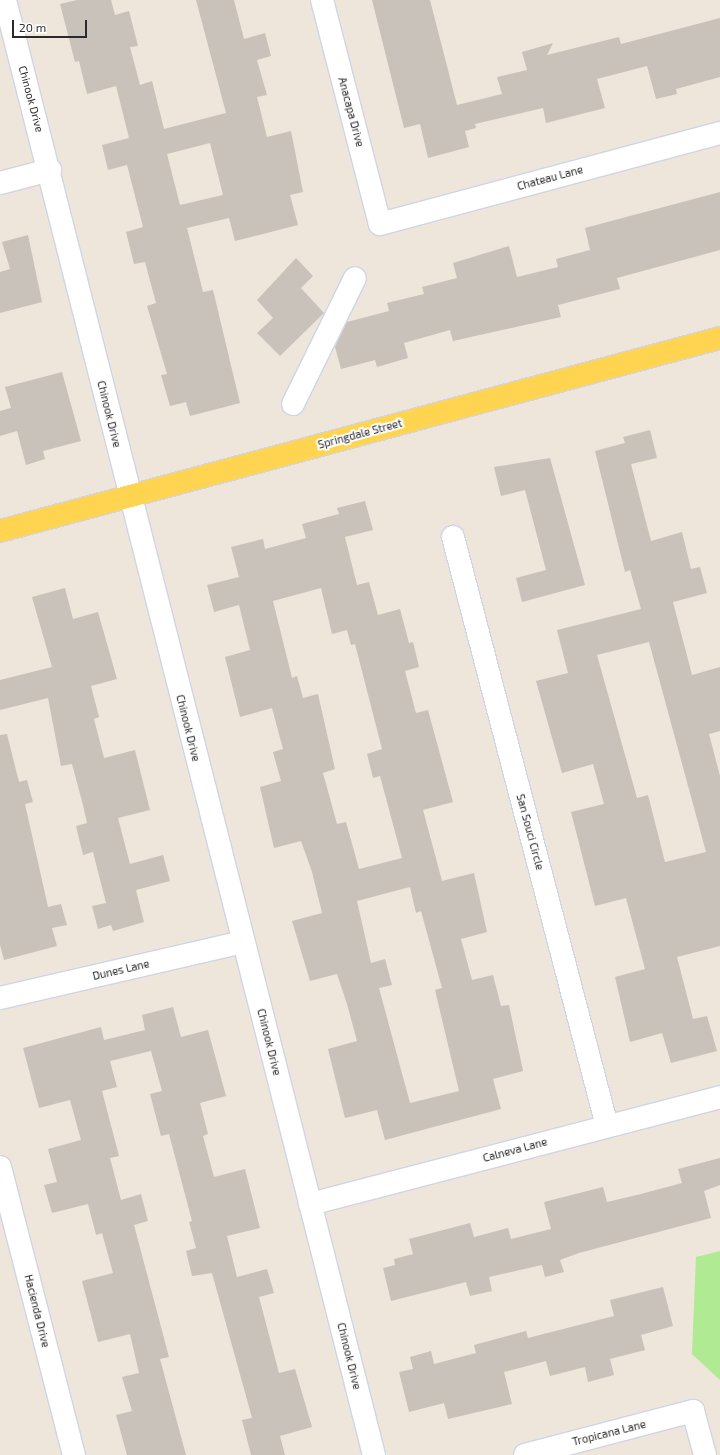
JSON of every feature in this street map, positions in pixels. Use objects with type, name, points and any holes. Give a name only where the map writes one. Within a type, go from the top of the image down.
[{"type":"main road","name":"Springdale Street","points":[[0,531],[720,338]]},
{"type":"street","name":"Chinook Drive","points":[[5,0],[50,170],[129,496],[374,1455]]},
{"type":"street","name":"Anacapa Drive","points":[[322,0],[380,224]]},
{"type":"street","name":"Chateau Lane","points":[[380,224],[720,133]]},
{"type":"street","points":[[0,183],[50,170]]},
{"type":"street","points":[[293,404],[355,278]]},
{"type":"street","name":"San Souci Circle","points":[[453,537],[608,1126]]},
{"type":"street","name":"Dunes Lane","points":[[0,998],[243,942]]},
{"type":"street","name":"Calneva Lane","points":[[310,1204],[720,1097]]},
{"type":"street","name":"Hacienda Drive","points":[[0,1167],[74,1455]]},
{"type":"street","name":"Tropicana Lane","points":[[525,1455],[693,1412],[705,1455]]},
{"type":"green space","points":[[720,1251],[720,1380],[692,1354],[696,1257]]},
{"type":"building","points":[[77,0],[111,0],[115,15],[129,11],[138,46],[130,47],[140,85],[152,81],[164,129],[226,113],[196,0],[234,0],[244,39],[265,33],[271,56],[257,60],[267,95],[257,97],[267,137],[291,131],[303,192],[290,195],[298,225],[235,241],[229,218],[187,228],[203,292],[213,290],[240,403],[190,416],[186,402],[170,406],[161,375],[167,374],[147,306],[156,303],[145,262],[134,264],[126,232],[143,227],[127,165],[108,170],[102,145],[129,138],[116,86],[87,94],[79,61],[75,62],[60,4]],"holes":[[[210,143],[223,195],[180,205],[167,154]]]},
{"type":"building","points":[[372,0],[430,0],[457,105],[502,94],[497,77],[527,70],[522,52],[553,43],[547,55],[619,37],[621,44],[720,18],[720,77],[676,89],[677,94],[656,99],[647,66],[597,79],[605,108],[546,123],[543,108],[475,124],[476,128],[465,131],[469,147],[428,158],[420,124],[404,128]]},
{"type":"building","points":[[720,192],[720,250],[617,278],[620,289],[558,305],[561,317],[453,341],[450,330],[404,343],[408,358],[377,367],[375,360],[341,369],[335,347],[347,322],[389,311],[387,303],[424,294],[422,287],[457,278],[453,263],[509,246],[517,277],[558,267],[556,259],[590,250],[585,228]]},
{"type":"building","points":[[28,235],[42,302],[0,313],[0,272],[10,269],[2,242]]},
{"type":"building","points":[[296,258],[313,276],[301,288],[324,313],[280,356],[257,333],[273,318],[257,300]]},
{"type":"building","points":[[62,372],[81,441],[43,451],[45,459],[26,465],[17,431],[0,436],[0,411],[11,408],[5,387]]},
{"type":"building","points":[[650,430],[657,458],[631,464],[651,541],[682,532],[691,569],[700,567],[707,593],[673,602],[692,675],[720,667],[720,731],[709,734],[720,776],[720,946],[677,957],[693,1019],[707,1016],[717,1051],[671,1063],[662,1033],[630,1042],[615,977],[645,969],[626,898],[595,906],[571,812],[604,804],[593,764],[562,773],[536,681],[568,673],[557,630],[641,609],[630,570],[625,572],[595,451],[625,443],[623,437]],"holes":[[[649,642],[706,852],[665,862],[648,795],[637,798],[597,655]]]},
{"type":"building","points":[[550,458],[585,585],[522,602],[516,578],[546,570],[525,490],[501,496],[494,467]]},
{"type":"building","points":[[365,501],[373,530],[345,537],[357,585],[369,582],[378,615],[400,609],[409,643],[413,642],[419,667],[405,671],[416,713],[428,710],[453,802],[423,810],[442,881],[474,873],[487,932],[461,939],[472,980],[493,975],[501,1006],[509,1005],[523,1071],[493,1079],[501,1109],[385,1140],[377,1110],[345,1118],[328,1049],[357,1041],[337,974],[310,981],[292,921],[322,913],[312,872],[301,841],[274,848],[260,787],[281,781],[273,752],[283,749],[272,708],[240,717],[225,657],[250,650],[239,605],[214,612],[207,585],[239,577],[231,547],[263,539],[265,549],[306,538],[302,524],[339,514],[337,508]],"holes":[[[321,588],[332,634],[347,630],[351,645],[355,644],[382,749],[367,754],[373,778],[380,776],[402,858],[359,869],[346,822],[337,824],[323,773],[335,769],[318,694],[303,698],[297,676],[292,678],[273,601]],[[410,887],[416,913],[421,911],[442,988],[435,990],[459,1091],[410,1103],[379,988],[392,985],[385,959],[371,963],[357,901]]]},
{"type":"building","points":[[65,588],[73,619],[98,612],[117,679],[91,686],[99,717],[94,719],[104,758],[135,750],[150,810],[118,818],[130,864],[163,855],[170,881],[136,890],[144,922],[113,931],[111,925],[98,929],[92,906],[106,903],[93,852],[83,855],[76,826],[87,823],[83,805],[72,764],[61,766],[48,698],[0,710],[0,680],[52,667],[32,597]]},
{"type":"building","points":[[7,734],[19,782],[27,780],[33,802],[25,804],[48,907],[61,904],[67,925],[52,928],[57,946],[4,960],[0,945],[0,735]]},
{"type":"building","points":[[173,1007],[181,1037],[208,1030],[226,1096],[200,1103],[208,1134],[203,1136],[214,1177],[245,1169],[260,1228],[227,1236],[237,1277],[267,1269],[274,1293],[259,1297],[279,1373],[295,1369],[312,1427],[280,1436],[285,1455],[251,1455],[242,1420],[252,1418],[212,1273],[192,1276],[186,1251],[196,1248],[189,1222],[192,1221],[169,1134],[161,1136],[150,1094],[162,1091],[151,1051],[110,1061],[117,1087],[102,1091],[119,1156],[110,1158],[121,1200],[141,1194],[148,1221],[134,1225],[169,1357],[160,1359],[186,1455],[127,1455],[116,1415],[132,1411],[122,1377],[139,1373],[130,1334],[98,1342],[82,1281],[113,1273],[102,1233],[96,1235],[88,1204],[52,1213],[44,1185],[57,1182],[48,1149],[81,1140],[70,1100],[39,1108],[23,1048],[101,1027],[104,1040],[145,1030],[142,1015]]},
{"type":"building","points":[[720,1158],[720,1185],[704,1191],[711,1218],[579,1253],[560,1260],[564,1272],[545,1277],[542,1265],[489,1277],[492,1291],[470,1296],[466,1282],[391,1301],[383,1268],[395,1265],[394,1259],[413,1254],[409,1239],[470,1223],[474,1237],[508,1228],[511,1239],[551,1229],[544,1202],[603,1187],[607,1202],[641,1194],[682,1183],[678,1169]]},
{"type":"building","points":[[663,1287],[673,1326],[641,1335],[645,1350],[610,1359],[614,1375],[588,1382],[585,1367],[550,1376],[546,1361],[504,1372],[512,1404],[448,1419],[444,1403],[409,1412],[399,1372],[413,1369],[410,1357],[431,1351],[434,1364],[476,1353],[474,1345],[526,1331],[528,1338],[614,1316],[610,1300]]}]
